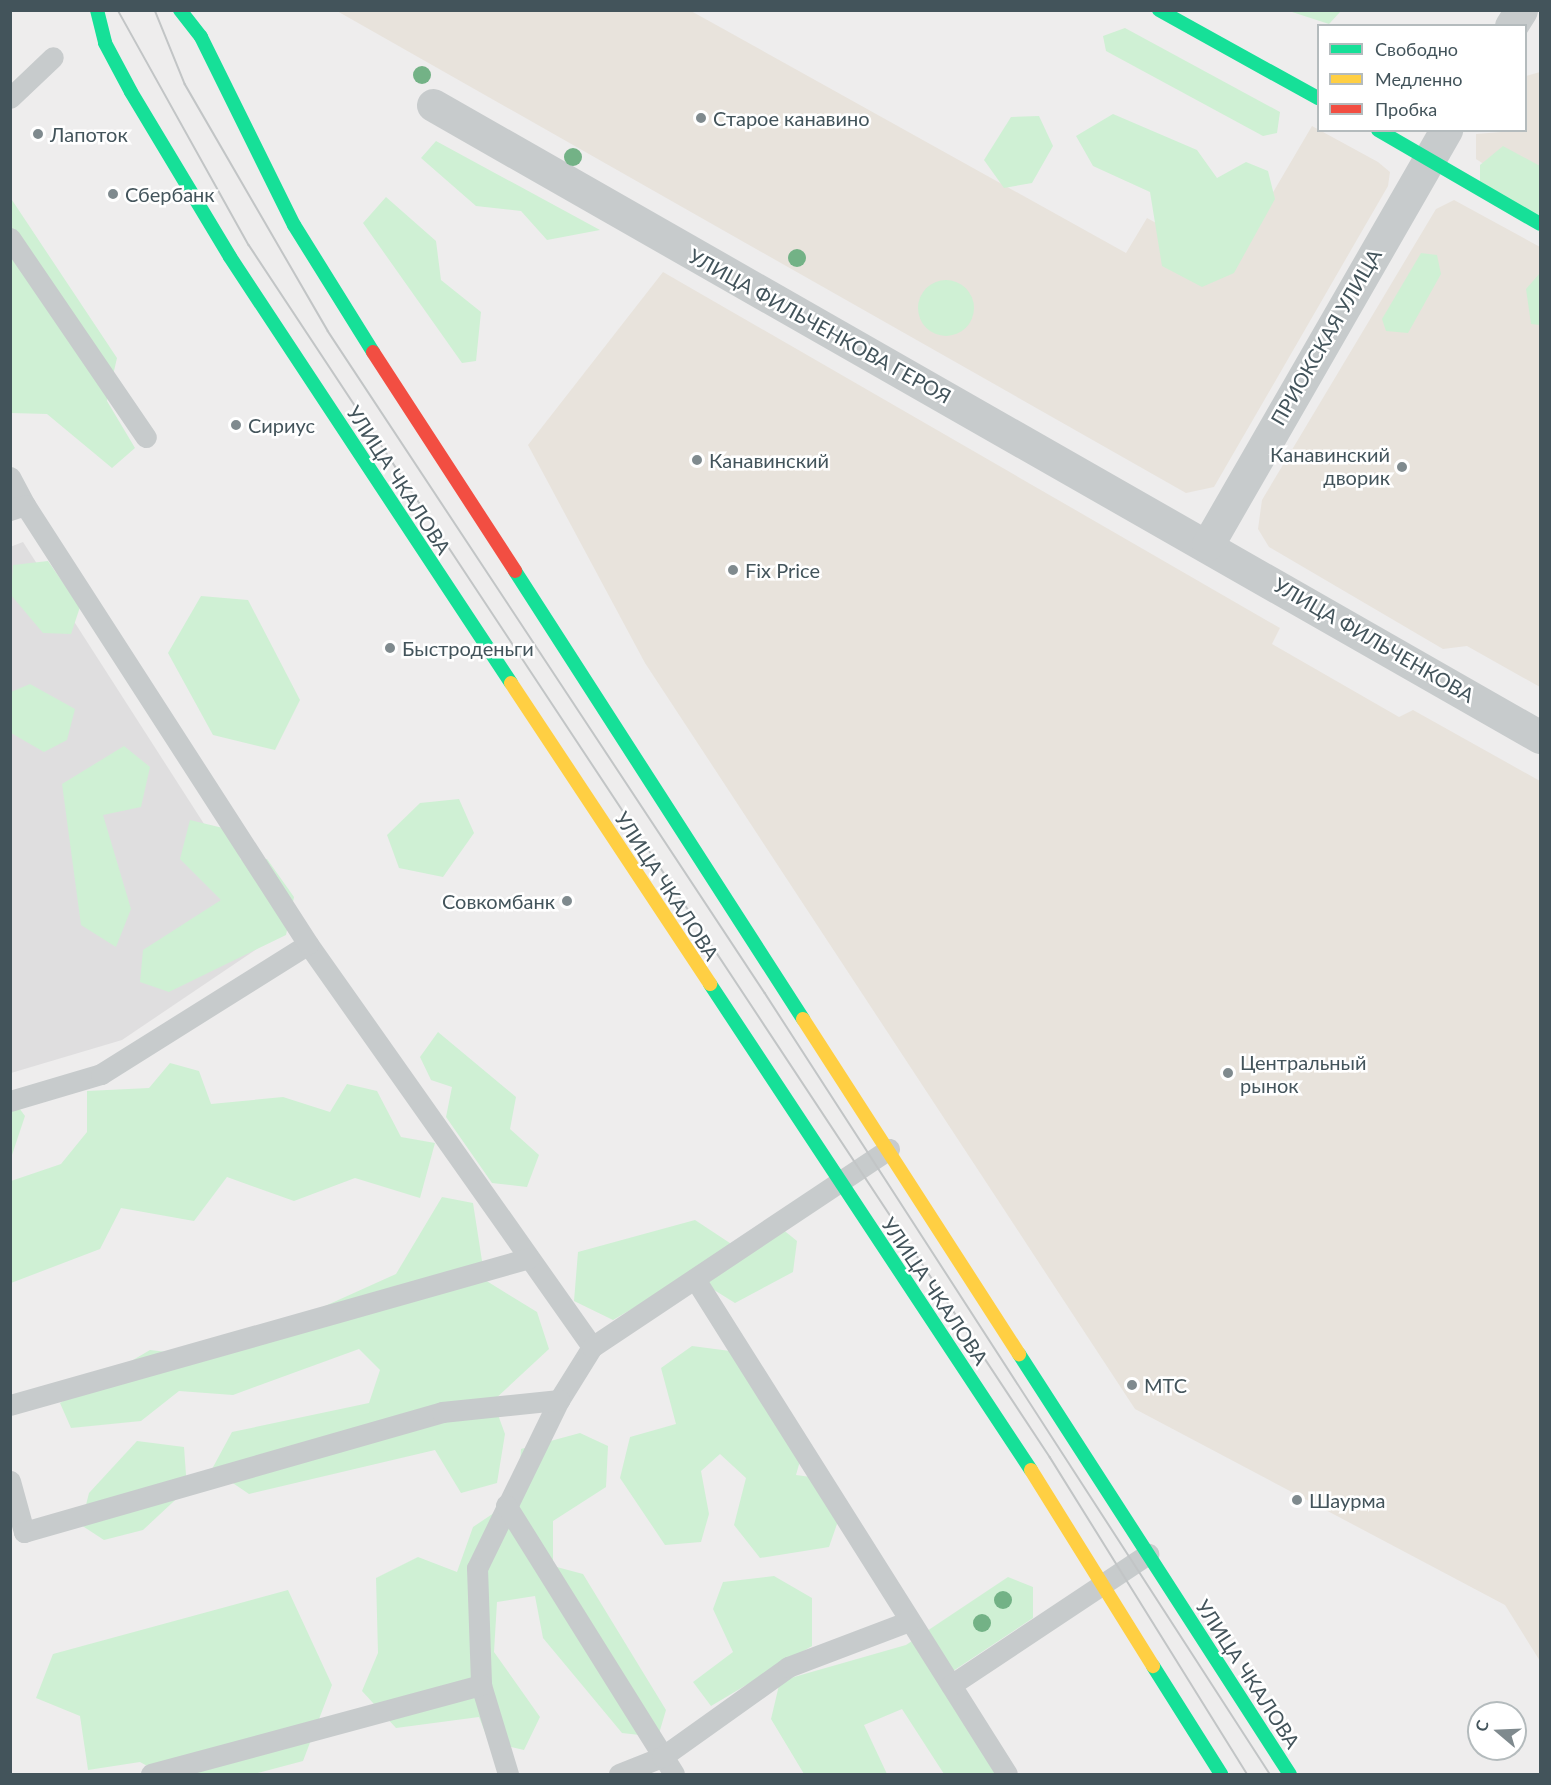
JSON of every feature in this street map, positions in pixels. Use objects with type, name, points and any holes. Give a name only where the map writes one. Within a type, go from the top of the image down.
[{"type":"main road","name":"УЛИЦА ЧКАЛОВА","points":[[97,10],[105,43],[131,92],[230,257],[1104,1583],[1221,1774]]},
{"type":"main road","name":"УЛИЦА ЧКАЛОВА","points":[[180,10],[201,37],[294,225],[352,320],[889,1149],[1290,1774]]},
{"type":"main road","points":[[1159,10],[1317,97]]},
{"type":"main road","points":[[1382,132],[1540,224]]},
{"type":"street","points":[[1512,24],[1521,10]]},
{"type":"street","name":"УЛИЦА ФИЛЬЧЕНКОВА ГЕРОЯ","points":[[433,105],[1208,544]]},
{"type":"street","name":"ПРИОКСКАЯ УЛИЦА","points":[[1208,544],[1445,132]]},
{"type":"street","name":"УЛИЦА ФИЛЬЧЕНКОВА","points":[[1208,544],[1540,737]]},
{"type":"lane","points":[[10,98],[53,57]]},
{"type":"lane","points":[[10,238],[146,437]]},
{"type":"lane","points":[[10,477],[18,507],[308,944],[592,1347]]},
{"type":"lane","points":[[10,1101],[101,1074],[308,944]]},
{"type":"lane","points":[[508,1774],[481,1685],[477,1568],[559,1400],[592,1347],[889,1149]]},
{"type":"lane","points":[[10,1405],[529,1258]]},
{"type":"lane","points":[[695,1279],[1007,1774]]},
{"type":"lane","points":[[10,1480],[24,1532],[442,1412],[559,1400]]},
{"type":"lane","points":[[506,1505],[668,1766]]},
{"type":"lane","points":[[951,1685],[1148,1554]]},
{"type":"lane","points":[[619,1774],[668,1766],[788,1667],[909,1621]]},
{"type":"lane","points":[[151,1774],[481,1685]]},
{"type":"shaded area","points":[[337,11],[691,11],[1126,253],[1147,218],[1231,264],[1312,126],[1317,129],[1317,132],[1323,132],[1378,162],[1390,172],[1388,186],[1214,487],[1186,493]]},
{"type":"shaded area","points":[[1540,72],[1540,201],[1476,159],[1476,134],[1527,132],[1527,76]]},
{"type":"shaded area","points":[[1454,200],[1540,247],[1540,687],[1467,646],[1443,649],[1269,547],[1258,529],[1262,500],[1436,209]]},
{"type":"shaded area","name":"Центральный рынок","points":[[663,272],[1280,628],[1272,644],[1399,717],[1413,710],[1540,781],[1540,1661],[1505,1605],[1135,1409],[645,663],[528,445]]},
{"type":"shaded area","points":[[23,542],[276,936],[122,1040],[11,1073],[10,547]]},
{"type":"green space","points":[[1289,11],[1341,11],[1329,24]]},
{"type":"green space","points":[[1125,28],[1280,112],[1277,133],[1263,136],[1106,51],[1103,36]]},
{"type":"green space","points":[[1113,114],[1197,150],[1217,178],[1246,162],[1268,171],[1275,199],[1234,273],[1202,287],[1162,266],[1150,192],[1093,166],[1076,136]]},
{"type":"green space","points":[[1039,116],[1053,146],[1032,183],[1004,188],[984,160],[1011,117]]},
{"type":"green space","points":[[436,141],[600,230],[547,240],[521,211],[476,206],[421,158]]},
{"type":"green space","points":[[1503,146],[1540,166],[1540,217],[1480,182],[1480,165]]},
{"type":"green space","points":[[10,197],[117,358],[107,401],[135,448],[112,468],[47,414],[11,413]]},
{"type":"green space","points":[[386,197],[436,241],[441,280],[481,312],[476,361],[462,363],[363,223]]},
{"type":"green space","points":[[1421,253],[1437,255],[1441,274],[1408,333],[1386,331],[1382,319]]},
{"type":"green space","points":[[1540,273],[1540,325],[1531,324],[1526,289]]},
{"type":"green space","points":[[940,280],[952,280],[962,284],[970,292],[974,308],[970,324],[962,332],[952,336],[940,336],[930,332],[922,324],[918,314],[918,302],[922,292],[930,284]]},
{"type":"green space","points":[[48,561],[80,607],[71,634],[43,633],[11,595],[13,565]]},
{"type":"green space","points":[[201,596],[248,600],[300,700],[275,750],[213,735],[168,653]]},
{"type":"green space","points":[[30,684],[75,709],[67,740],[44,752],[11,733],[11,692]]},
{"type":"green space","points":[[124,746],[150,767],[141,807],[103,815],[131,909],[116,947],[81,925],[62,784]]},
{"type":"green space","points":[[459,799],[474,833],[443,877],[399,868],[387,835],[420,803]]},
{"type":"green space","points":[[190,820],[227,829],[241,860],[267,859],[294,897],[286,935],[169,992],[140,982],[143,950],[221,900],[180,859]]},
{"type":"green space","points":[[438,1032],[516,1097],[510,1129],[539,1155],[527,1187],[492,1183],[446,1117],[452,1087],[431,1080],[420,1057]]},
{"type":"green space","points":[[170,1063],[199,1071],[211,1104],[283,1097],[330,1112],[347,1084],[377,1091],[401,1137],[435,1143],[420,1198],[355,1178],[294,1201],[227,1177],[194,1221],[121,1208],[100,1249],[11,1283],[11,1181],[61,1164],[87,1132],[87,1091],[149,1088]]},
{"type":"green space","points":[[11,1097],[25,1116],[11,1158]]},
{"type":"green space","points":[[442,1197],[473,1203],[485,1280],[537,1312],[549,1349],[493,1401],[505,1434],[497,1483],[461,1493],[435,1450],[249,1494],[212,1469],[232,1432],[369,1403],[380,1370],[359,1349],[233,1395],[179,1391],[141,1421],[71,1428],[60,1403],[150,1350],[212,1357],[396,1274]]},
{"type":"green space","points":[[695,1220],[745,1253],[781,1228],[797,1241],[793,1272],[735,1303],[690,1275],[613,1320],[574,1301],[578,1252]]},
{"type":"green space","points":[[692,1346],[753,1354],[806,1440],[796,1475],[833,1480],[845,1501],[829,1547],[760,1558],[734,1525],[746,1478],[720,1454],[701,1471],[709,1514],[701,1542],[665,1545],[620,1478],[630,1437],[676,1424],[661,1368]]},
{"type":"green space","points":[[580,1433],[608,1446],[606,1487],[553,1521],[553,1566],[583,1574],[666,1710],[658,1737],[622,1733],[543,1638],[535,1596],[497,1602],[494,1652],[540,1717],[524,1750],[489,1742],[479,1717],[396,1728],[362,1691],[378,1653],[376,1578],[418,1557],[457,1572],[473,1527],[518,1497],[521,1449]]},
{"type":"green space","points":[[137,1441],[184,1447],[187,1489],[143,1530],[104,1540],[81,1525],[89,1493]]},
{"type":"green space","points":[[774,1576],[812,1598],[812,1646],[711,1706],[693,1682],[733,1652],[713,1609],[723,1582]]},
{"type":"green space","points":[[1008,1577],[1033,1587],[1033,1618],[938,1681],[996,1774],[944,1774],[902,1709],[864,1725],[887,1774],[804,1774],[771,1719],[780,1681],[906,1645]]},
{"type":"green space","points":[[288,1590],[332,1685],[303,1761],[254,1774],[162,1774],[140,1762],[88,1770],[80,1716],[36,1698],[53,1654]]},
{"type":"tram line","points":[[118,10],[249,245],[1050,1457],[1247,1774]]},
{"type":"tram line","points":[[155,10],[185,84],[328,331],[765,993],[1270,1774]]},
{"type":"traffic: fast","points":[[97,10],[105,43],[131,92],[230,257],[511,683]]},
{"type":"traffic: fast","points":[[180,10],[201,37],[294,225],[373,352]]},
{"type":"traffic: fast","points":[[1159,10],[1317,97]]},
{"type":"traffic: fast","points":[[1381,132],[1540,224]]},
{"type":"traffic: fast","points":[[515,571],[803,1019]]},
{"type":"traffic: fast","points":[[710,984],[1031,1470]]},
{"type":"traffic: fast","points":[[1019,1354],[1290,1774]]},
{"type":"traffic: fast","points":[[1153,1666],[1221,1774]]},
{"type":"traffic: slow","points":[[511,683],[710,984]]},
{"type":"traffic: slow","points":[[803,1019],[1019,1354]]},
{"type":"traffic: slow","points":[[1031,1470],[1153,1666]]},
{"type":"traffic: jam","points":[[373,352],[515,571]]},
{"type":"place","name":"Старое канавино","points":[[701,118]]},
{"type":"place","name":"Лапоток","points":[[38,134]]},
{"type":"place","name":"Сбербанк","points":[[113,194]]},
{"type":"place","name":"Сириус","points":[[236,425]]},
{"type":"place","name":"Канавинский","points":[[697,460]]},
{"type":"place","name":"Канавинский дворик","points":[[1402,467]]},
{"type":"place","name":"Fix Price","points":[[733,570]]},
{"type":"place","name":"Быстроденьги","points":[[390,648]]},
{"type":"place","name":"Совкомбанк","points":[[567,901]]},
{"type":"place","name":"Центральный рынок","points":[[1228,1073]]},
{"type":"place","name":"МТС","points":[[1132,1385]]},
{"type":"place","name":"Шаурма","points":[[1297,1500]]}]
